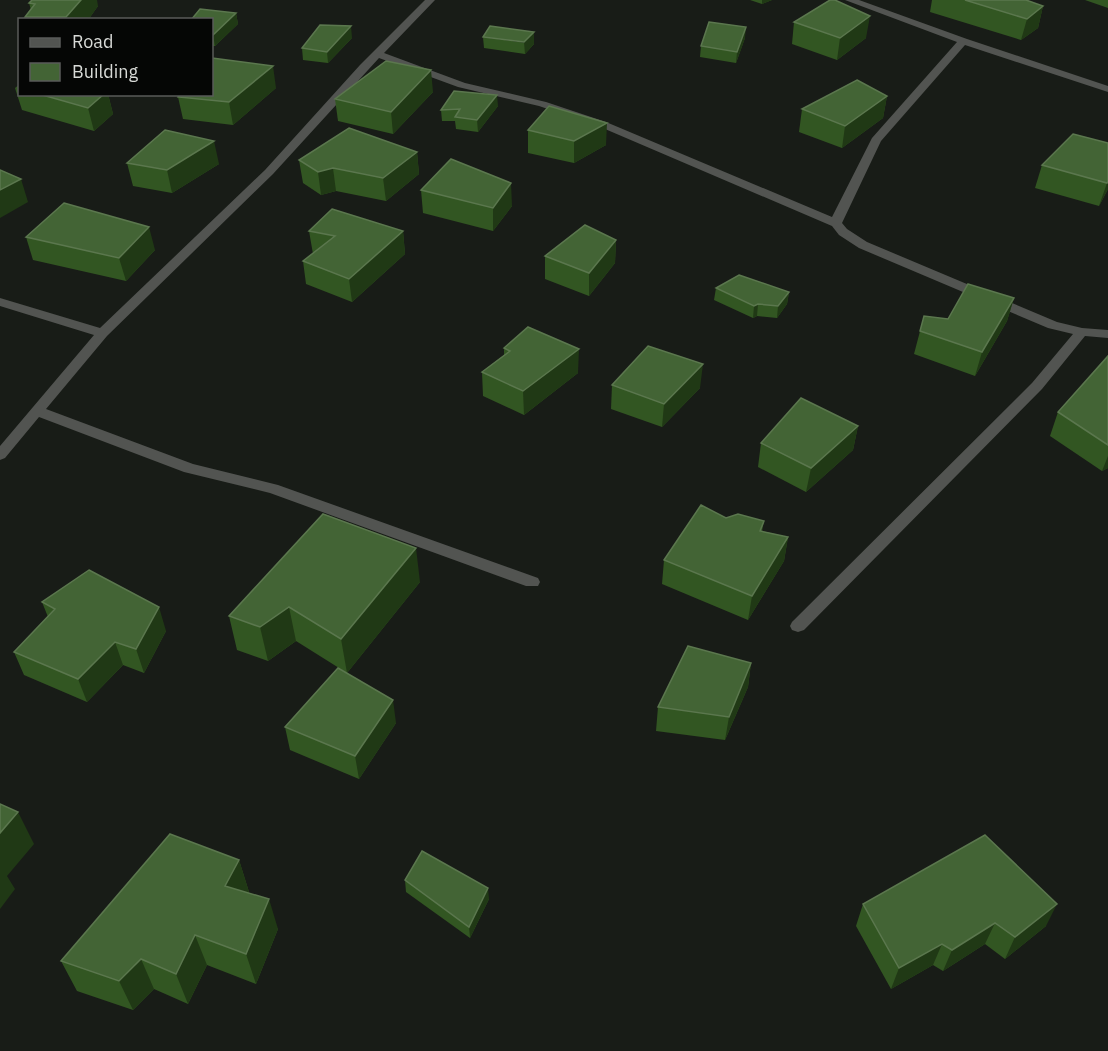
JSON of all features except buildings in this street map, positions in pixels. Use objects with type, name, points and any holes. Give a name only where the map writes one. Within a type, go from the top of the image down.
[{"type":"street","points":[[0,455],[102,333],[269,172],[430,0]]},
{"type":"street","points":[[850,0],[963,41],[1108,89]]},
{"type":"street","points":[[837,223],[843,205],[876,140],[963,41]]},
{"type":"street","points":[[377,54],[462,85],[542,104],[602,124],[837,223],[843,232],[863,245],[1053,325],[1082,332],[1108,334]]},
{"type":"street","points":[[0,302],[102,333]]},
{"type":"street","points":[[798,626],[1037,386],[1082,332]]},
{"type":"street","points":[[37,411],[189,468],[273,489],[532,582]]}]
